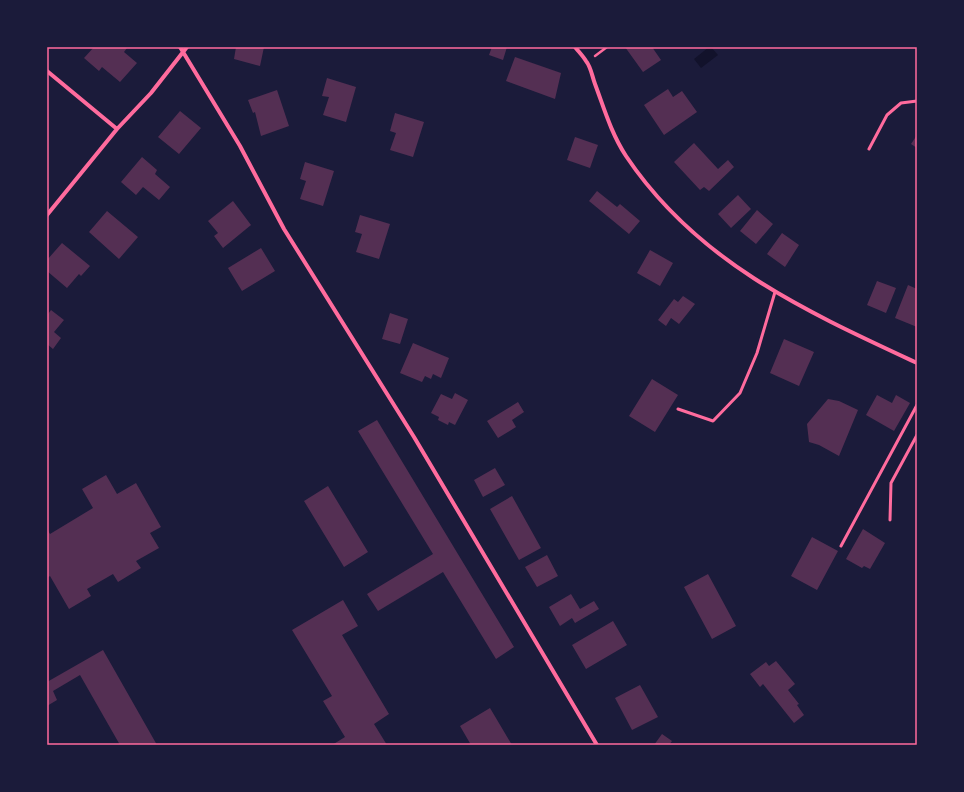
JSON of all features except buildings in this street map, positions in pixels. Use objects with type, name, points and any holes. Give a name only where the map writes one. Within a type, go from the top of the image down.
[{"type":"street","points":[[180,47],[240,146],[284,229],[414,437],[597,745]]},
{"type":"street","points":[[47,215],[117,129],[151,93],[187,47]]},
{"type":"street","points":[[575,47],[587,62],[611,130],[628,159],[648,186],[690,230],[716,252],[774,292],[849,331],[866,337],[917,362]]},
{"type":"street","points":[[47,71],[117,129]]},
{"type":"lane","points":[[869,149],[887,115],[902,103],[917,101]]},
{"type":"lane","points":[[678,409],[713,421],[740,393],[757,353],[774,292]]},
{"type":"lane","points":[[841,546],[917,405]]},
{"type":"lane","points":[[890,520],[891,483],[917,435]]},
{"type":"shaded area","points":[[711,47],[718,55],[701,68],[694,59]]}]
